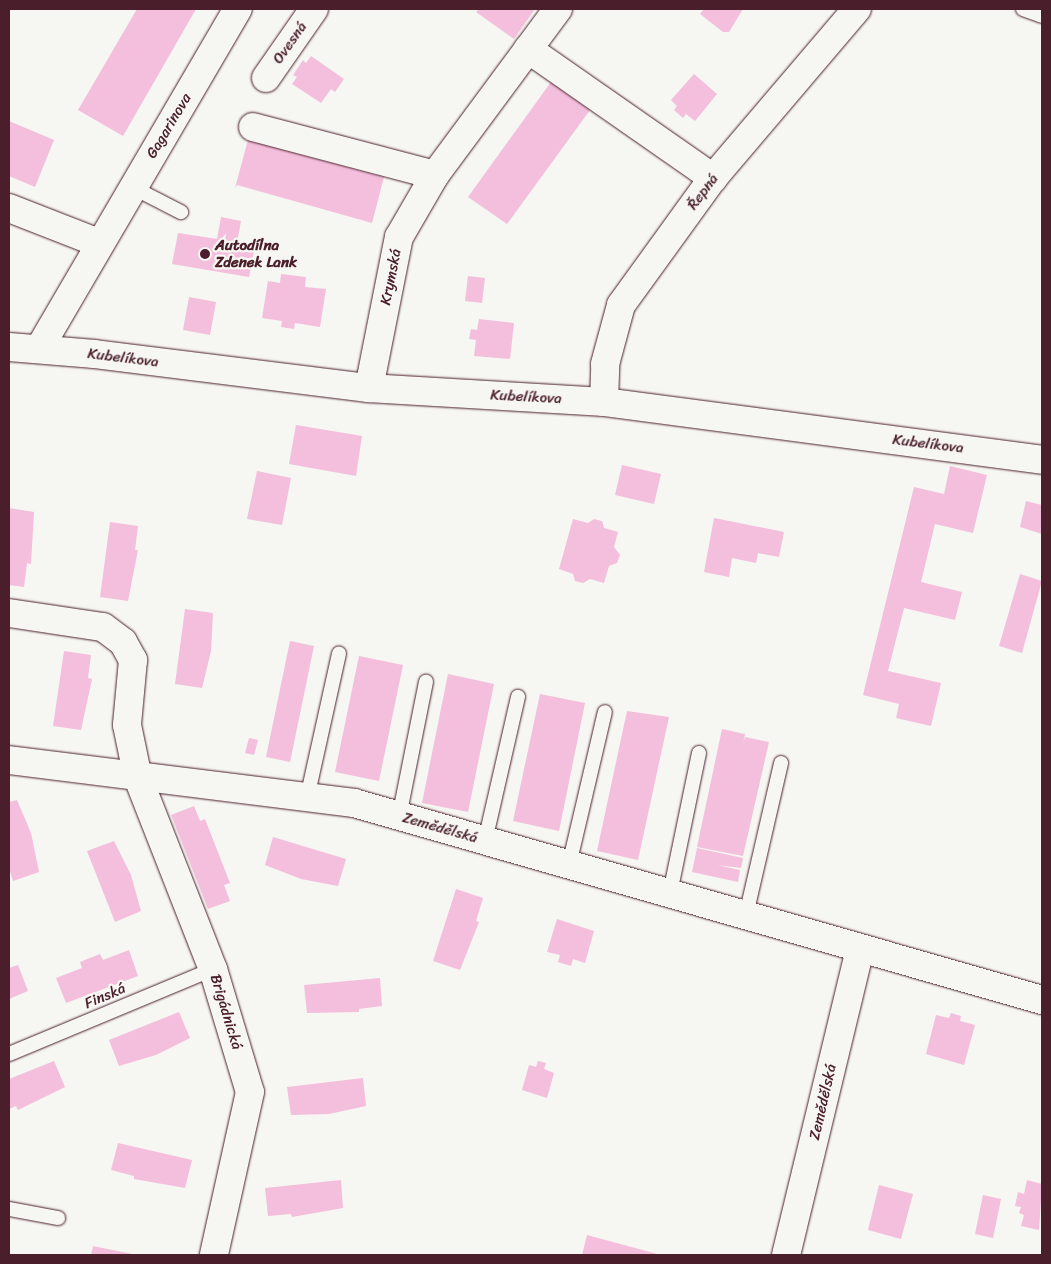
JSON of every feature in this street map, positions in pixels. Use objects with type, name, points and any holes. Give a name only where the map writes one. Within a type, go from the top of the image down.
[{"type":"street","name":"Gagarinova","points":[[39,350],[98,243],[134,188],[238,9]]},
{"type":"street","name":"Ovesná","points":[[266,78],[314,9]]},
{"type":"street","name":"Krymská","points":[[369,388],[399,237],[435,175],[558,9]]},
{"type":"street","name":"Řepná","points":[[604,402],[604,364],[621,305],[713,178],[857,9]]},
{"type":"street","points":[[528,49],[713,178]]},
{"type":"street","points":[[254,127],[435,175]]},
{"type":"street","points":[[9,208],[98,243]]},
{"type":"street","name":"Kubelíkova","points":[[9,347],[369,388],[604,402],[1042,460]]},
{"type":"street","name":"Brigádnická","points":[[9,613],[103,627],[123,642],[133,660],[127,725],[138,778],[213,969],[250,1092],[214,1255]]},
{"type":"street","name":"Zemědělská","points":[[9,760],[138,778],[354,804],[1042,1000]]},
{"type":"street","name":"Zemědělská","points":[[786,1255],[860,949]]},
{"type":"lane","points":[[1023,9],[1042,16]]},
{"type":"lane","points":[[134,188],[181,212]]},
{"type":"lane","points":[[307,798],[339,654]]},
{"type":"lane","points":[[399,816],[426,682]]},
{"type":"lane","points":[[485,841],[518,697]]},
{"type":"lane","points":[[569,865],[605,712]]},
{"type":"lane","points":[[670,893],[699,753]]},
{"type":"lane","points":[[746,916],[781,762]]},
{"type":"lane","name":"Finská","points":[[9,1054],[213,969]]},
{"type":"lane","points":[[9,1209],[58,1218]]},
{"type":"building","points":[[137,9],[196,9],[123,136],[78,110]]},
{"type":"building","points":[[479,9],[535,9],[514,39],[476,12]]},
{"type":"building","points":[[704,9],[743,9],[729,32],[723,32],[700,14]]},
{"type":"building","points":[[311,56],[344,79],[335,92],[331,89],[321,103],[292,84],[297,77],[293,75],[303,60],[306,63]]},
{"type":"building","points":[[694,74],[717,94],[695,121],[686,114],[683,118],[674,110],[677,106],[671,100]]},
{"type":"building","points":[[551,82],[590,110],[507,224],[468,197]]},
{"type":"building","points":[[9,121],[54,140],[35,187],[9,176]]},
{"type":"building","points":[[248,140],[384,177],[372,223],[237,185],[235,188]]},
{"type":"building","name":"Autodílna Zdenek Lank","points":[[221,217],[241,221],[237,243],[255,246],[249,277],[172,264],[178,233],[217,239]]},
{"type":"building","points":[[281,274],[306,277],[305,287],[326,289],[320,327],[295,323],[294,329],[281,327],[282,321],[262,318],[268,281],[280,283]]},
{"type":"building","points":[[468,276],[485,278],[482,303],[465,301]]},
{"type":"building","points":[[189,297],[216,302],[210,335],[183,330]]},
{"type":"building","points":[[479,319],[514,323],[510,359],[474,356],[476,340],[469,339],[471,329],[477,330]]},
{"type":"building","points":[[296,425],[362,436],[356,476],[289,464]]},
{"type":"building","points":[[622,465],[661,474],[654,504],[615,495]]},
{"type":"building","points":[[950,466],[987,475],[973,533],[935,524],[921,582],[962,592],[955,620],[904,608],[888,671],[941,683],[931,726],[896,718],[899,704],[863,695],[914,487],[944,494]]},
{"type":"building","points":[[257,471],[291,478],[282,525],[247,519]]},
{"type":"building","points":[[1026,501],[1042,505],[1042,534],[1020,527]]},
{"type":"building","points":[[9,508],[34,512],[31,564],[27,563],[24,587],[9,585]]},
{"type":"building","points":[[714,518],[784,532],[779,557],[758,553],[756,563],[732,558],[729,577],[704,572]]},
{"type":"building","points":[[573,519],[588,523],[594,519],[602,521],[604,528],[618,532],[614,547],[620,555],[617,563],[609,566],[604,583],[590,579],[583,583],[575,581],[573,574],[559,569]]},
{"type":"building","points":[[110,522],[138,526],[135,550],[138,550],[128,601],[100,597]]},
{"type":"building","points":[[1020,574],[1042,581],[1022,653],[999,646]]},
{"type":"building","points":[[185,609],[213,613],[211,651],[202,688],[175,684]]},
{"type":"building","points":[[290,641],[314,646],[290,762],[266,757]]},
{"type":"building","points":[[64,651],[91,655],[88,678],[92,679],[81,730],[53,726]]},
{"type":"building","points":[[359,656],[403,665],[379,781],[335,772]]},
{"type":"building","points":[[448,674],[494,684],[468,812],[422,803]]},
{"type":"building","points":[[540,694],[585,703],[559,831],[513,821]]},
{"type":"building","points":[[627,711],[669,717],[638,860],[597,851]]},
{"type":"building","points":[[722,729],[745,734],[743,744],[745,737],[769,742],[743,856],[697,847]]},
{"type":"building","points":[[249,738],[258,740],[254,755],[245,753]]},
{"type":"building","points":[[17,800],[31,833],[39,872],[13,881],[9,868],[9,802]]},
{"type":"building","points":[[194,806],[200,821],[205,819],[230,883],[224,885],[230,901],[208,909],[171,815]]},
{"type":"building","points":[[273,837],[346,859],[338,886],[301,879],[265,865]]},
{"type":"building","points":[[114,841],[131,875],[141,911],[115,922],[87,851]]},
{"type":"building","points":[[697,848],[743,858],[741,868],[717,865],[740,870],[738,882],[692,872]]},
{"type":"building","points":[[456,889],[483,898],[476,921],[479,922],[460,970],[433,961]]},
{"type":"building","points":[[557,919],[594,931],[585,963],[573,959],[571,966],[558,962],[560,955],[547,952]]},
{"type":"building","points":[[129,950],[138,976],[66,1003],[56,978],[82,968],[80,962],[100,954],[103,960]]},
{"type":"building","points":[[18,965],[28,991],[9,999],[9,968]]},
{"type":"building","points":[[380,978],[382,1006],[359,1009],[359,1012],[307,1013],[304,985]]},
{"type":"building","points":[[179,1012],[190,1038],[156,1055],[119,1066],[109,1040]]},
{"type":"building","points":[[951,1013],[961,1016],[960,1021],[975,1025],[964,1065],[926,1054],[936,1015],[949,1018]]},
{"type":"building","points":[[54,1061],[65,1087],[18,1110],[16,1106],[9,1109],[9,1079]]},
{"type":"building","points":[[538,1061],[546,1063],[544,1069],[554,1073],[547,1098],[522,1090],[529,1065],[536,1067]]},
{"type":"building","points":[[363,1078],[366,1106],[329,1114],[291,1115],[287,1087]]},
{"type":"building","points":[[118,1143],[192,1160],[185,1188],[134,1179],[134,1176],[111,1170]]},
{"type":"building","points":[[341,1180],[343,1208],[292,1217],[291,1214],[268,1216],[265,1188]]},
{"type":"building","points":[[1027,1180],[1042,1184],[1039,1230],[1021,1226],[1024,1215],[1019,1213],[1021,1207],[1015,1206],[1018,1192],[1024,1194]]},
{"type":"building","points":[[879,1185],[913,1194],[901,1239],[868,1230]]},
{"type":"building","points":[[983,1195],[1001,1199],[993,1238],[975,1234]]},
{"type":"building","points":[[587,1235],[661,1255],[582,1255]]},
{"type":"building","points":[[93,1246],[132,1254],[132,1255],[91,1255]]},
{"type":"place","name":"Autodílna Zdenek Lank","points":[[205,254]]}]
